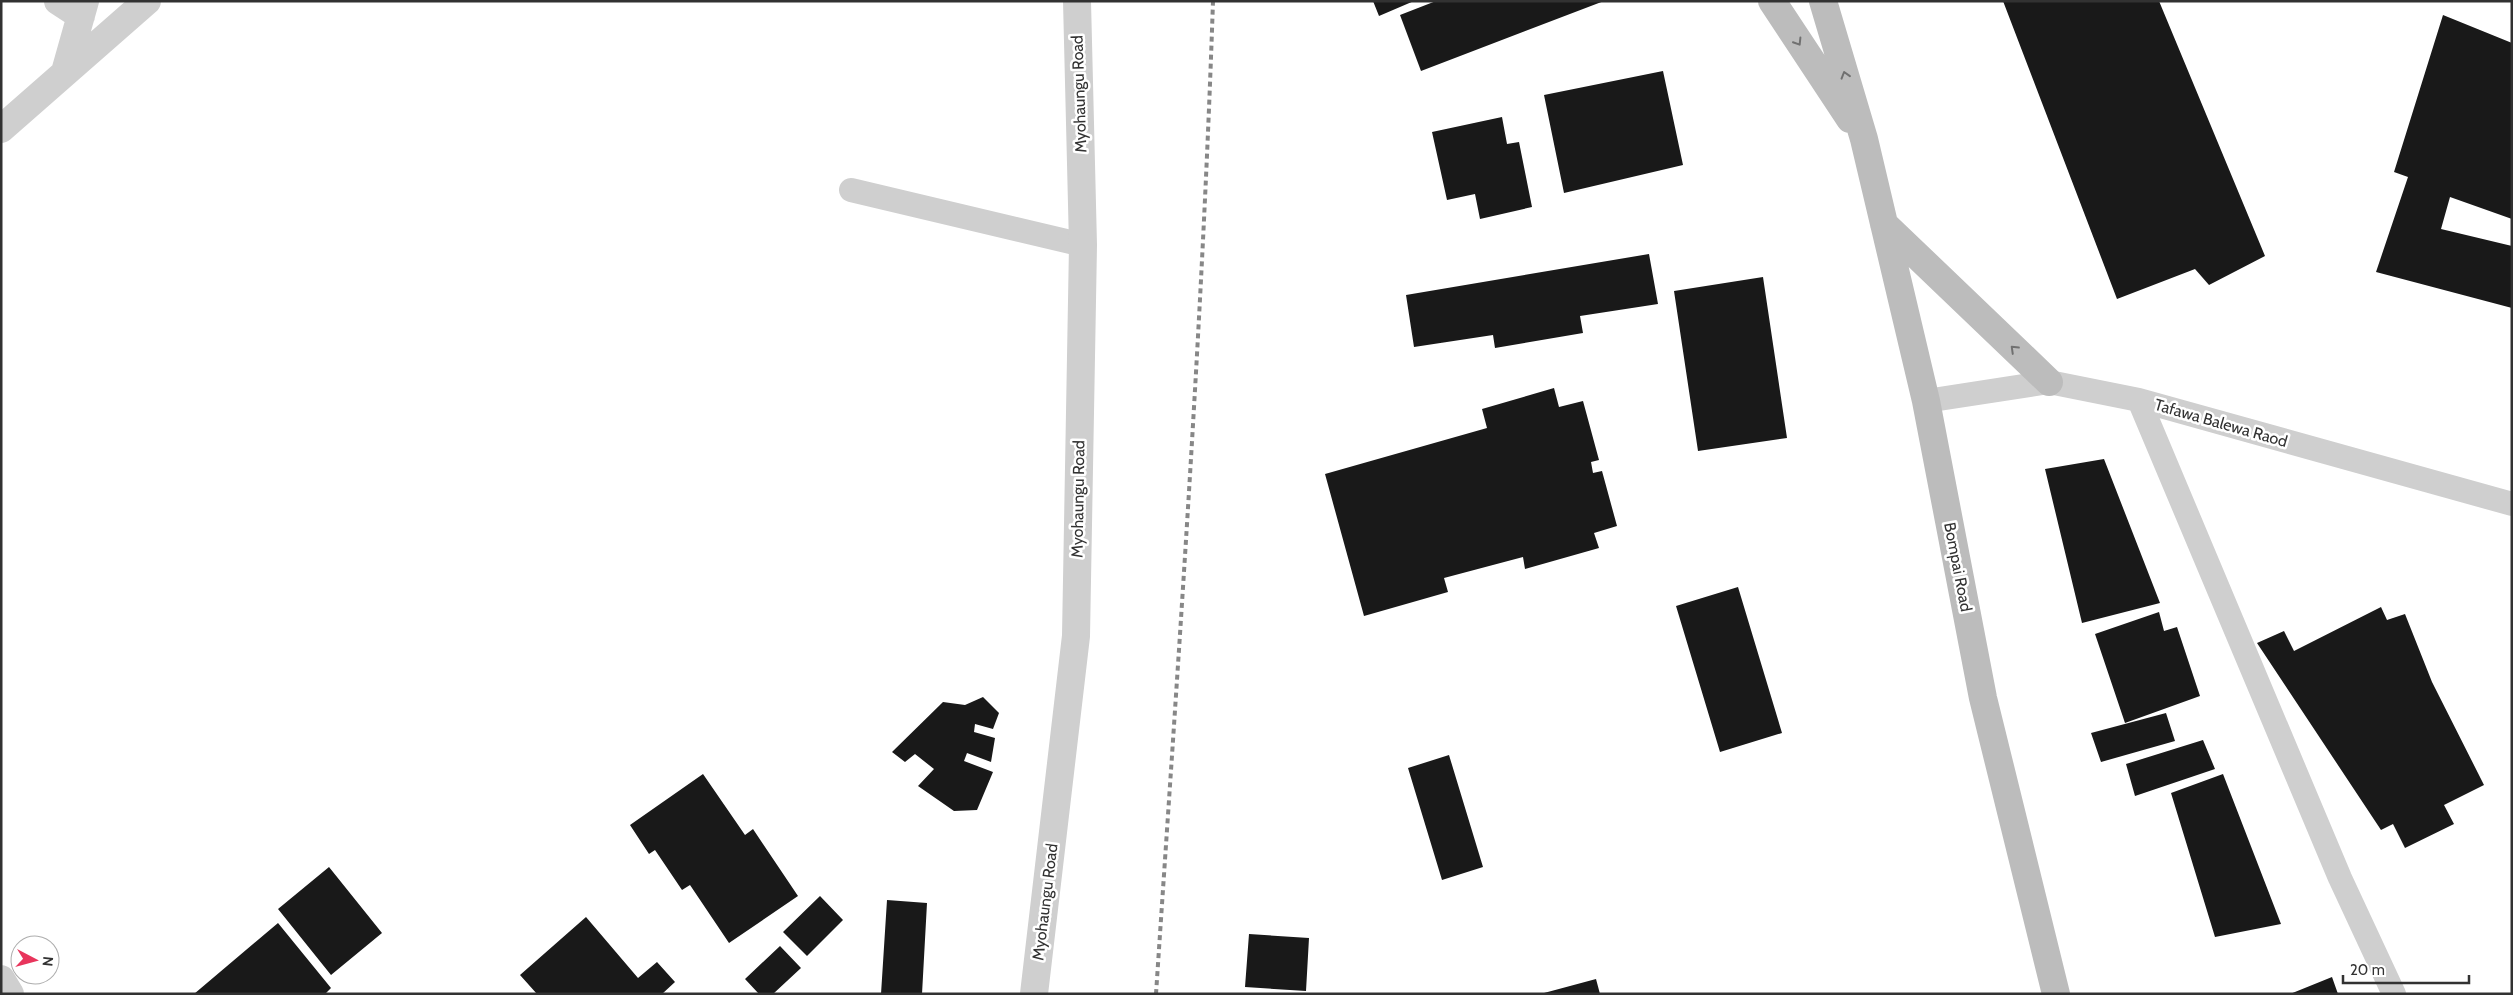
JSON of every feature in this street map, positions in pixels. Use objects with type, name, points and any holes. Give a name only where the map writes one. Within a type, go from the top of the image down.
[{"type":"main road","points":[[1772,1],[1864,139]]},
{"type":"main road","name":"Bompai Road","points":[[1823,1],[1864,139],[1926,401],[1983,698],[2056,994]]},
{"type":"main road","points":[[1884,224],[2049,382]]},
{"type":"street","points":[[58,1],[83,9],[65,72]]},
{"type":"street","points":[[1,129],[147,1]]},
{"type":"street","name":"Myohaungu Road","points":[[1034,994],[1076,636],[1083,245],[1077,1]]},
{"type":"street","points":[[1,980],[10,994]]},
{"type":"lane","points":[[851,190],[1083,245]]},
{"type":"lane","name":"Tafawa Balewa Raod","points":[[1926,401],[2049,382],[2139,400],[2512,504]]},
{"type":"lane","points":[[2139,400],[2340,878],[2394,994]]},
{"type":"building","points":[[1373,1],[1414,1],[1379,16]]},
{"type":"building","points":[[1436,1],[1604,1],[1421,71],[1400,15]]},
{"type":"building","points":[[2003,1],[2159,1],[2265,256],[2209,285],[2195,269],[2117,299]]},
{"type":"building","points":[[2443,15],[2512,43],[2512,219],[2450,197],[2441,229],[2512,246],[2512,308],[2376,272],[2408,177],[2394,172]]},
{"type":"building","points":[[1663,71],[1683,165],[1564,193],[1544,95]]},
{"type":"building","points":[[1502,117],[1507,144],[1519,142],[1532,207],[1480,219],[1475,194],[1447,200],[1432,132]]},
{"type":"building","points":[[1649,254],[1658,304],[1580,316],[1583,333],[1495,348],[1493,335],[1414,347],[1406,295]]},
{"type":"building","points":[[1763,277],[1787,438],[1698,451],[1674,291]]},
{"type":"building","points":[[1554,388],[1559,407],[1583,401],[1599,460],[1591,462],[1593,473],[1602,471],[1617,526],[1594,533],[1599,548],[1525,569],[1523,557],[1444,578],[1448,592],[1364,616],[1325,474],[1487,428],[1482,409]]},
{"type":"building","points":[[2104,459],[2160,603],[2082,623],[2045,469]]},
{"type":"building","points":[[1738,587],[1782,733],[1720,752],[1676,606]]},
{"type":"building","points":[[2381,607],[2387,620],[2405,614],[2432,682],[2484,785],[2444,805],[2454,824],[2405,848],[2393,824],[2381,830],[2257,643],[2284,631],[2294,651]]},
{"type":"building","points":[[2159,612],[2164,631],[2177,627],[2200,696],[2125,723],[2095,634]]},
{"type":"building","points":[[983,697],[999,713],[993,729],[975,724],[974,732],[995,738],[991,762],[967,753],[964,761],[993,772],[977,810],[954,811],[918,786],[934,769],[915,754],[905,762],[892,752],[943,702],[965,705]]},
{"type":"building","points":[[2166,713],[2175,741],[2101,762],[2091,733]]},
{"type":"building","points":[[2203,740],[2215,769],[2135,796],[2126,764]]},
{"type":"building","points":[[1449,755],[1483,867],[1442,880],[1408,768]]},
{"type":"building","points":[[703,774],[745,835],[753,829],[798,896],[729,943],[690,885],[682,890],[655,850],[649,854],[630,825]]},
{"type":"building","points":[[2223,774],[2281,924],[2215,937],[2171,793]]},
{"type":"building","points":[[329,867],[382,933],[331,975],[278,909]]},
{"type":"building","points":[[820,896],[843,920],[807,956],[783,932]]},
{"type":"building","points":[[887,900],[927,903],[922,994],[881,994]]},
{"type":"building","points":[[586,917],[638,978],[657,962],[675,982],[662,994],[537,994],[520,975]]},
{"type":"building","points":[[278,923],[331,988],[325,994],[194,994]]},
{"type":"building","points":[[1249,934],[1309,938],[1306,991],[1245,987]]},
{"type":"building","points":[[780,946],[801,968],[773,994],[759,994],[745,979]]},
{"type":"building","points":[[2332,977],[2338,994],[2290,994]]},
{"type":"building","points":[[1596,979],[1600,994],[1544,994],[1544,993]]},
{"type":"railway","points":[[1156,994],[1196,373],[1213,1]]}]
